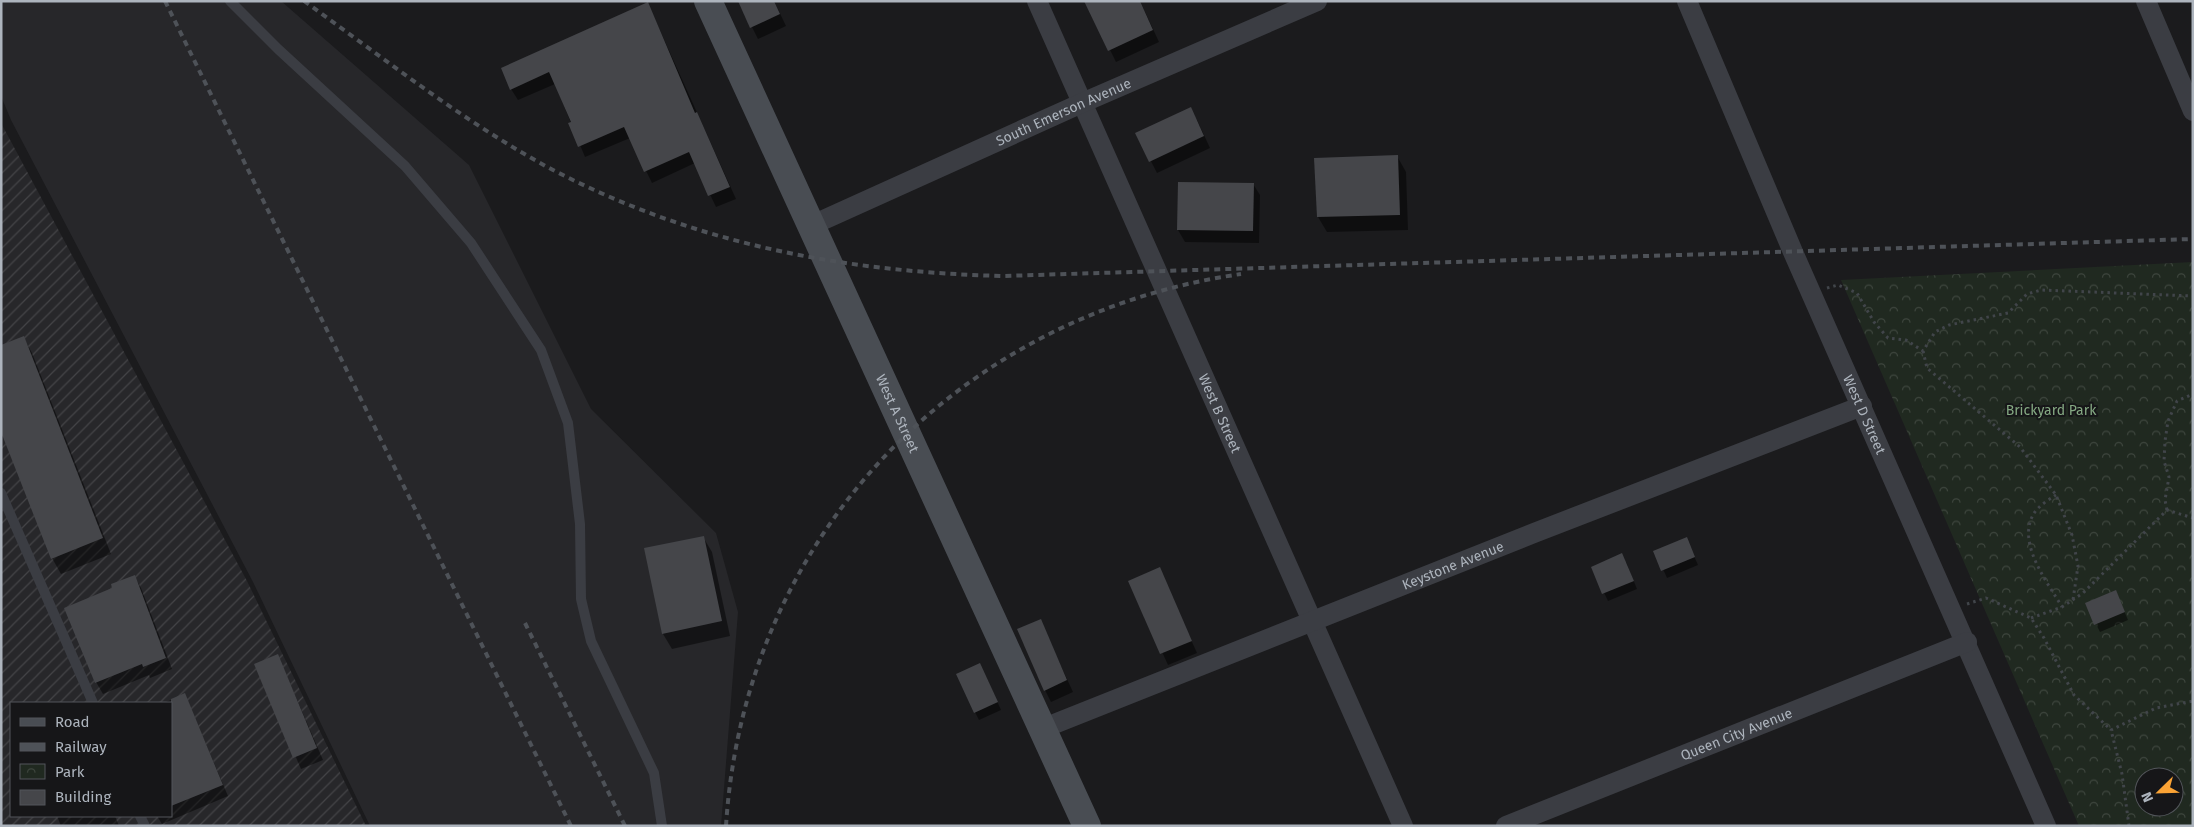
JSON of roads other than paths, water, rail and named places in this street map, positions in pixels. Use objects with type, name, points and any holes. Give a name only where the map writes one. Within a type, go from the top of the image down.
[{"type":"street","name":"West A Street","points":[[708,1],[810,226],[1044,728],[1087,826]]},
{"type":"street","name":"West B Street","points":[[1037,1],[1403,826]]},
{"type":"street","name":"South Emerson Avenue","points":[[810,226],[1082,103],[1317,1]]},
{"type":"street","name":"West D Street","points":[[1687,1],[1793,252],[2046,826]]},
{"type":"street","points":[[2146,1],[2193,111]]},
{"type":"street","name":"Keystone Avenue","points":[[1044,728],[1534,533],[1862,406]]},
{"type":"street","name":"Queen City Avenue","points":[[1506,826],[1966,642]]},
{"type":"lane","points":[[230,1],[278,50],[405,166],[471,243],[541,350],[568,423],[580,524],[581,599],[591,641],[654,773],[662,826]]},
{"type":"lane","points":[[1,493],[93,702]]},
{"type":"railway","points":[[165,1],[571,826]]},
{"type":"railway","points":[[304,1],[426,90],[488,132],[553,170],[607,196],[661,217],[716,235],[828,260],[885,268],[1003,276],[2193,239]]},
{"type":"railway","points":[[726,826],[742,721],[774,624],[822,536],[884,457],[958,391],[1043,337],[1138,298],[1241,274]]},
{"type":"railway","points":[[525,623],[625,826]]},
{"type":"park label","name":"Brickyard Park","points":[[2051,410]]}]
